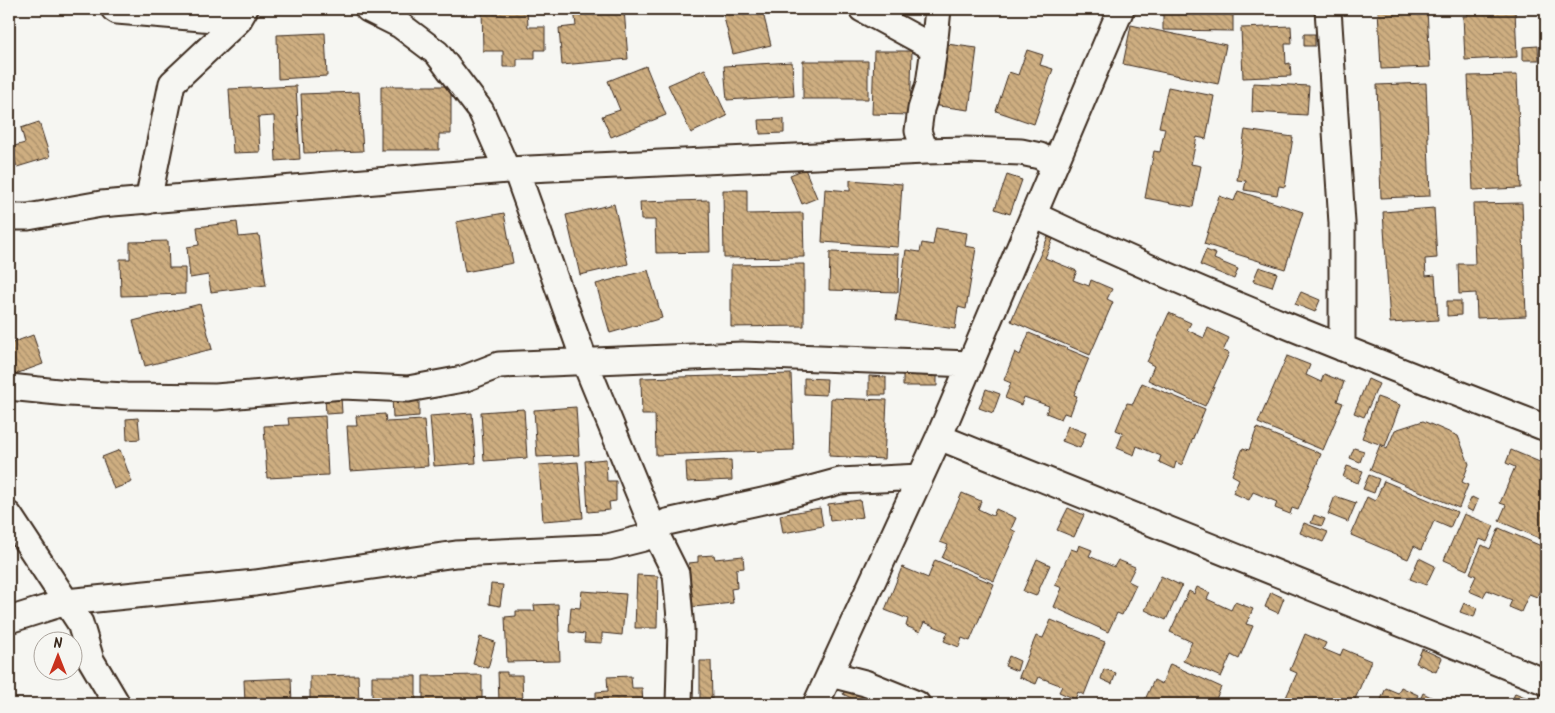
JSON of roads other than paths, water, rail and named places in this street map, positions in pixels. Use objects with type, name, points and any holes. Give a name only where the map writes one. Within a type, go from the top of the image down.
[{"type":"street","points":[[114,9],[117,11],[242,15]]},
{"type":"street","points":[[368,9],[400,25],[437,53],[481,111],[512,170],[585,362],[654,530],[676,574],[682,629],[678,704]]},
{"type":"street","points":[[862,9],[934,48]]},
{"type":"street","points":[[924,152],[918,131],[921,109],[929,84],[938,9]]},
{"type":"street","points":[[816,704],[939,437],[1121,9]]},
{"type":"street","points":[[1328,9],[1342,223],[1342,348]]},
{"type":"street","points":[[148,201],[172,83],[242,15]]},
{"type":"street","points":[[9,217],[28,217],[101,204],[512,170],[966,150],[1021,152],[1040,156],[1054,165]]},
{"type":"street","points":[[1034,215],[1087,240],[1342,348],[1546,428]]},
{"type":"street","points":[[9,387],[126,396],[216,396],[343,386],[408,389],[463,379],[499,365],[742,355],[970,364]]},
{"type":"street","points":[[939,437],[1546,682]]},
{"type":"street","points":[[9,620],[66,602],[255,583],[456,554],[608,547],[644,538],[666,522],[781,498],[840,481],[920,477]]},
{"type":"street","points":[[9,515],[80,623],[91,660],[116,704]]},
{"type":"street","points":[[830,674],[865,683],[918,704]]}]
